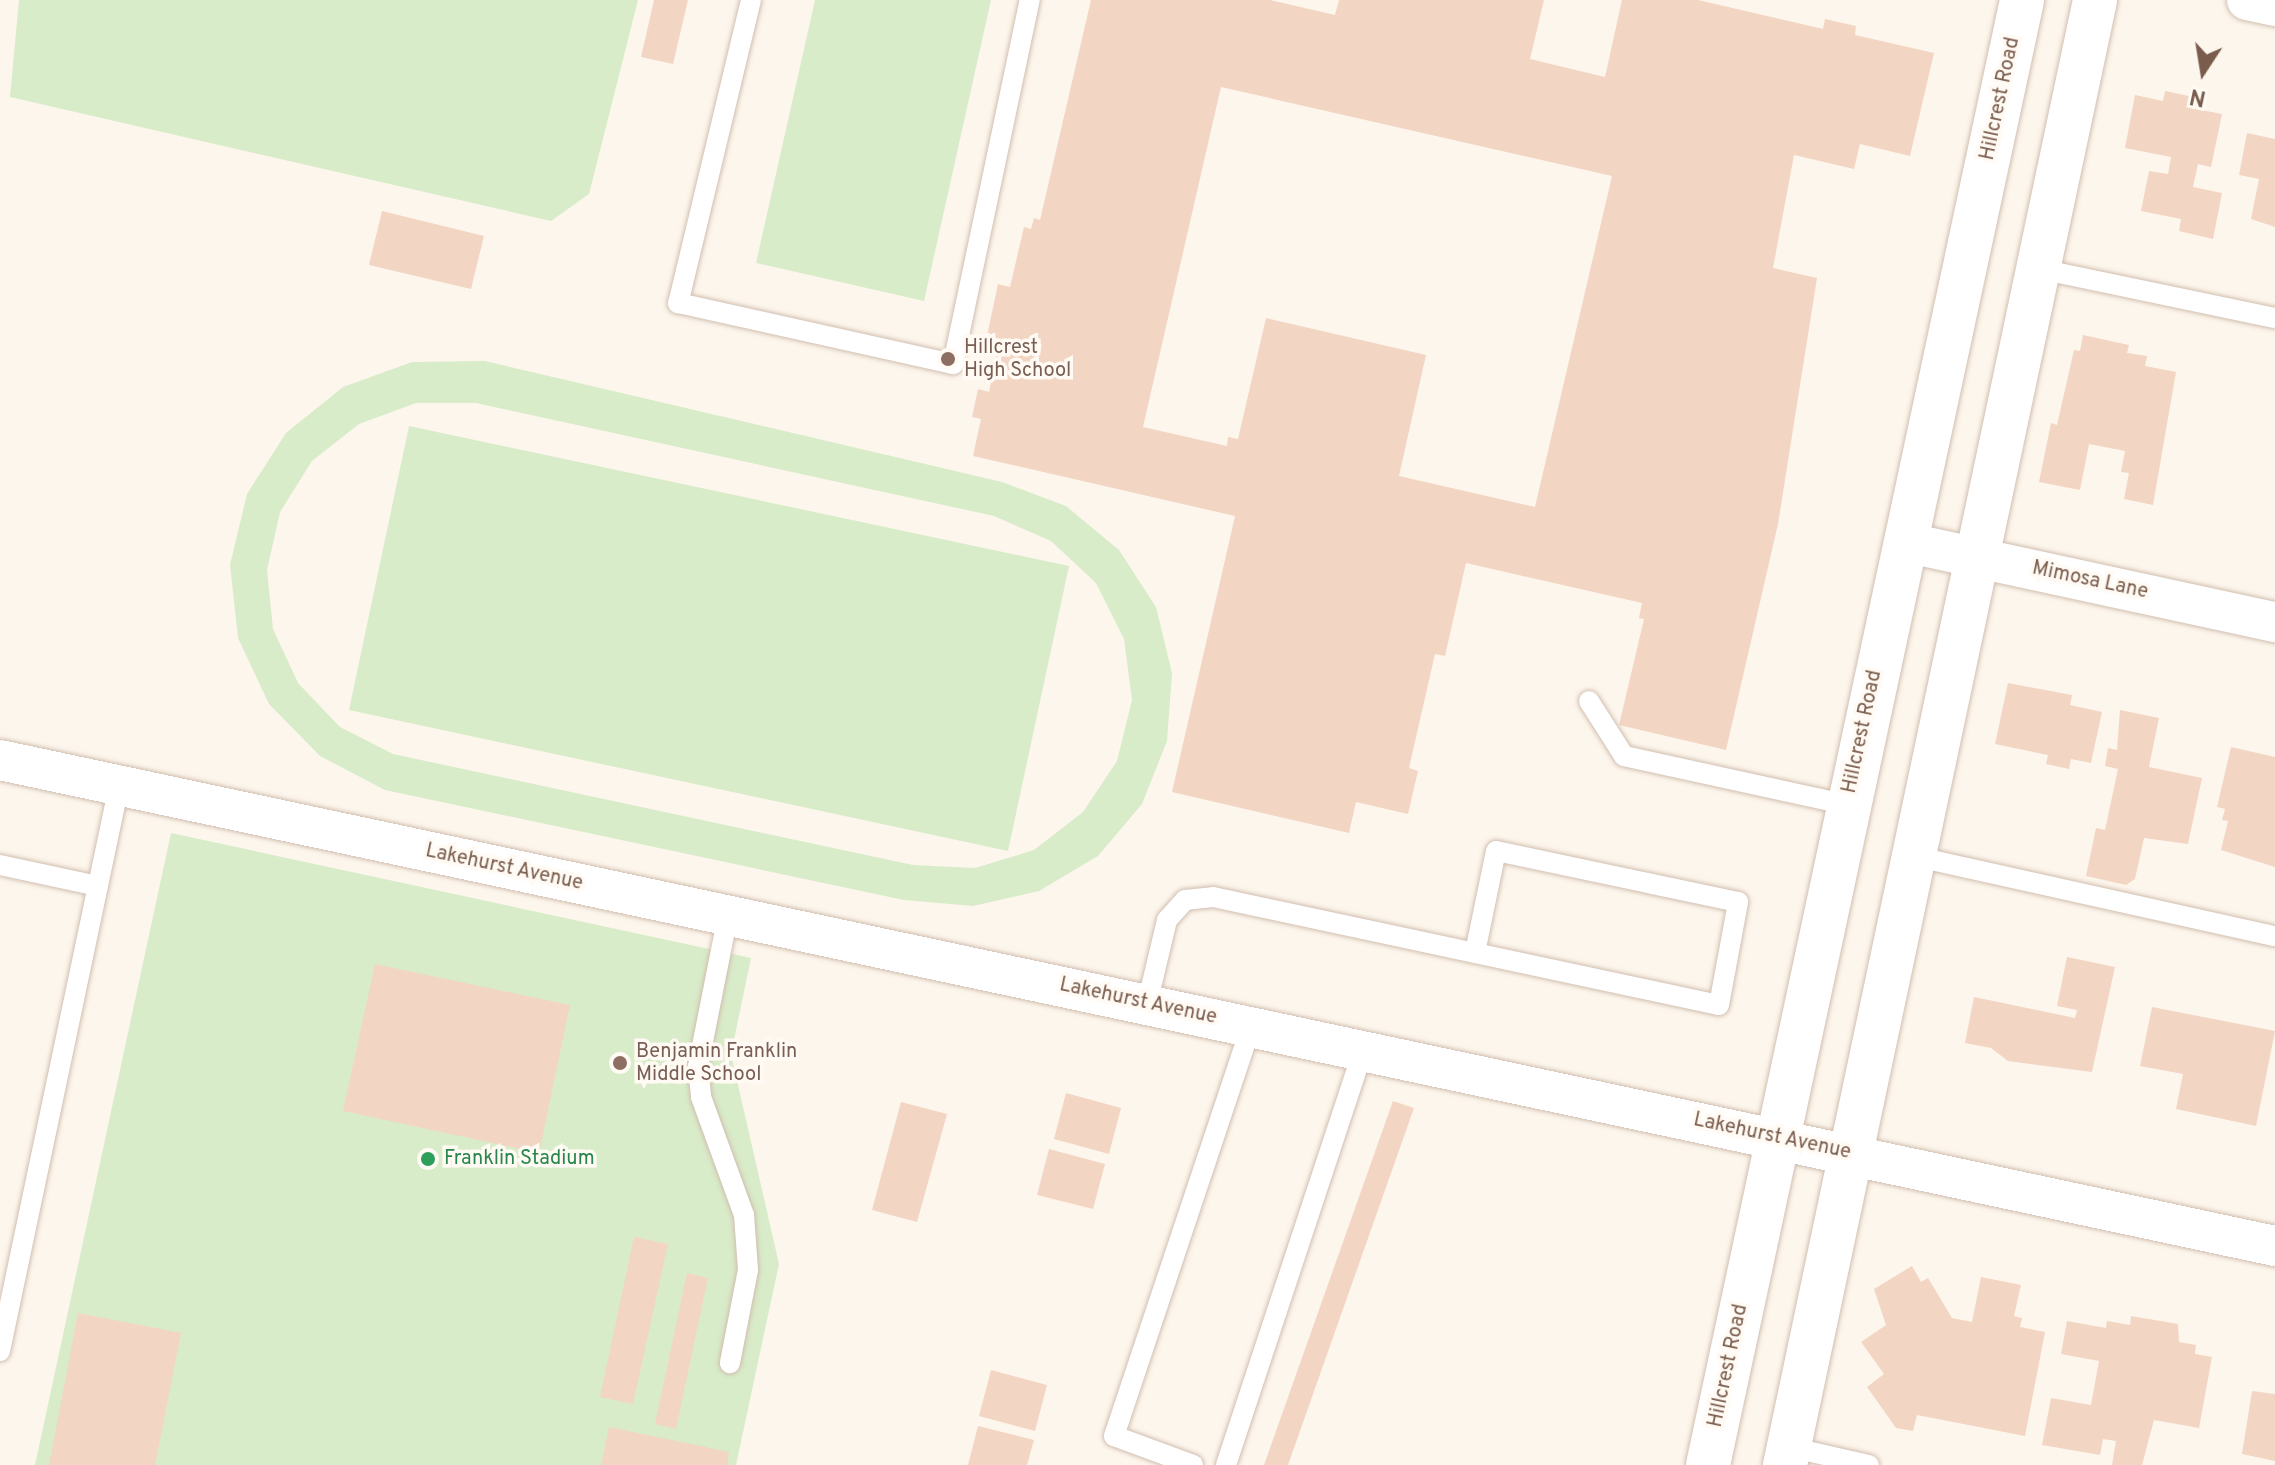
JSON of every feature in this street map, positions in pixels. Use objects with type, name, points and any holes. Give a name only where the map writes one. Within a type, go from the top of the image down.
[{"type":"main road","name":"Hillcrest Road","points":[[1708,1465],[2022,0]]},
{"type":"main road","points":[[1787,1456],[1913,856],[1981,557],[2095,0]]},
{"type":"street","points":[[2247,0],[2275,6]]},
{"type":"street","name":"Mimosa Lane","points":[[1904,542],[2275,622]]},
{"type":"street","name":"Lakehurst Avenue","points":[[0,760],[2275,1246]]},
{"type":"lane","points":[[751,0],[678,303],[953,364],[1030,0]]},
{"type":"lane","points":[[2040,269],[2275,318]]},
{"type":"lane","points":[[1589,701],[1624,756],[1848,805]]},
{"type":"lane","points":[[0,1351],[119,786]]},
{"type":"lane","points":[[1147,1004],[1167,920],[1185,900],[1213,897],[1719,1005],[1738,902],[1496,851],[1475,952]]},
{"type":"lane","points":[[1913,856],[2275,936]]},
{"type":"lane","points":[[0,865],[98,886]]},
{"type":"lane","points":[[728,915],[698,1067],[701,1097],[744,1215],[748,1270],[730,1363]]},
{"type":"lane","points":[[1193,1465],[1114,1436],[1251,1026]]},
{"type":"lane","points":[[1226,1465],[1363,1050]]},
{"type":"lane","points":[[1787,1456],[1869,1465]]},
{"type":"green space","points":[[19,0],[638,0],[589,194],[551,221],[10,97]]},
{"type":"green space","points":[[815,0],[991,0],[924,301],[756,263]]},
{"type":"green space","points":[[485,361],[1002,482],[1066,506],[1119,550],[1156,607],[1172,673],[1167,741],[1142,804],[1098,856],[1039,891],[973,906],[904,900],[385,790],[320,756],[269,704],[238,638],[230,565],[247,494],[286,433],[343,387],[412,362]],"holes":[[[416,403],[476,403],[994,516],[1051,541],[1096,583],[1124,639],[1132,700],[1117,761],[1083,812],[1034,850],[975,868],[913,865],[393,754],[340,727],[298,683],[273,629],[267,570],[280,512],[312,461],[359,424]]]},
{"type":"green space","points":[[409,426],[1069,566],[1008,851],[349,710]]},
{"type":"green space","name":"Franklin Stadium","points":[[171,833],[751,958],[731,1054],[779,1264],[736,1465],[35,1465]]},
{"type":"building","points":[[654,0],[688,0],[673,64],[641,57]]},
{"type":"building","points":[[1091,0],[1270,0],[1335,15],[1339,0],[1544,0],[1530,59],[1605,77],[1622,0],[1698,0],[1823,29],[1825,19],[1856,26],[1855,35],[1934,53],[1910,156],[1860,144],[1854,169],[1794,155],[1773,268],[1817,278],[1778,524],[1726,750],[1619,725],[1644,619],[1639,618],[1642,603],[1466,563],[1445,656],[1435,654],[1409,768],[1418,771],[1408,814],[1356,802],[1349,833],[1172,792],[1235,516],[973,456],[981,419],[972,417],[978,389],[989,392],[1000,339],[987,336],[998,284],[1010,287],[1024,227],[1031,229],[1034,218],[1040,220]],"holes":[[[1221,87],[1612,176],[1535,507],[1399,476],[1426,355],[1266,318],[1238,439],[1228,437],[1227,446],[1143,427]]]},
{"type":"building","points":[[2165,91],[2194,97],[2191,108],[2222,114],[2211,167],[2198,164],[2193,187],[2222,193],[2213,239],[2179,231],[2181,219],[2141,211],[2149,171],[2168,174],[2171,157],[2125,148],[2135,95],[2163,101]]},
{"type":"building","points":[[2247,133],[2275,139],[2275,227],[2251,219],[2259,179],[2239,175]]},
{"type":"building","points":[[382,211],[484,236],[471,289],[369,265]]},
{"type":"building","points":[[2083,335],[2129,345],[2127,353],[2147,356],[2145,366],[2176,372],[2153,505],[2124,499],[2129,473],[2121,472],[2125,451],[2089,444],[2080,490],[2039,482],[2051,423],[2057,425],[2074,350],[2080,351]]},
{"type":"building","points":[[2008,683],[2072,695],[2070,705],[2102,712],[2091,763],[2071,759],[2069,769],[2046,764],[2048,755],[1995,744]]},
{"type":"building","points":[[2120,710],[2159,718],[2149,767],[2202,778],[2188,844],[2144,838],[2135,879],[2126,885],[2086,876],[2096,828],[2105,830],[2118,769],[2105,766],[2108,748],[2117,750]]},
{"type":"building","points":[[2231,747],[2275,757],[2275,867],[2221,850],[2228,821],[2222,820],[2225,809],[2217,807]]},
{"type":"building","points":[[2067,957],[2115,967],[2092,1072],[2008,1061],[1991,1048],[1965,1043],[1974,997],[2075,1018],[2077,1010],[2057,1006]]},
{"type":"building","points":[[375,964],[570,1005],[539,1153],[343,1111]]},
{"type":"building","points":[[2152,1007],[2275,1031],[2256,1126],[2176,1109],[2183,1074],[2140,1066]]},
{"type":"building","points":[[1066,1093],[1121,1108],[1109,1154],[1054,1139]]},
{"type":"building","points":[[1393,1101],[1414,1108],[1288,1465],[1264,1465]]},
{"type":"building","points":[[901,1102],[947,1114],[917,1222],[872,1210]]},
{"type":"building","points":[[1049,1149],[1105,1164],[1093,1209],[1037,1195]]},
{"type":"building","points":[[634,1237],[668,1244],[633,1404],[600,1397]]},
{"type":"building","points":[[1912,1266],[1921,1282],[1928,1278],[1952,1318],[1972,1322],[1981,1277],[2021,1285],[2014,1316],[2022,1318],[2020,1327],[2045,1332],[2025,1436],[1917,1415],[1913,1431],[1896,1428],[1867,1387],[1884,1374],[1861,1342],[1886,1325],[1874,1289]]},
{"type":"building","points":[[687,1273],[708,1278],[676,1429],[655,1424]]},
{"type":"building","points":[[78,1313],[181,1333],[155,1465],[49,1465]]},
{"type":"building","points":[[2131,1316],[2178,1324],[2179,1342],[2196,1345],[2195,1354],[2212,1357],[2199,1428],[2154,1420],[2142,1465],[2112,1465],[2116,1441],[2103,1439],[2100,1455],[2042,1445],[2051,1398],[2091,1405],[2099,1361],[2061,1354],[2067,1321],[2106,1328],[2107,1321],[2130,1325]]},
{"type":"building","points":[[991,1370],[1047,1385],[1035,1431],[979,1416]]},
{"type":"building","points":[[2252,1391],[2275,1394],[2275,1461],[2242,1454]]},
{"type":"building","points":[[978,1426],[1034,1440],[1027,1465],[968,1465]]},
{"type":"building","points":[[609,1427],[729,1452],[727,1465],[601,1465]]},
{"type":"place","name":"Hillcrest High School","points":[[948,359]]},
{"type":"place","name":"Benjamin Franklin Middle School","points":[[620,1063]]},
{"type":"place","name":"Franklin Stadium","points":[[428,1159]]}]
